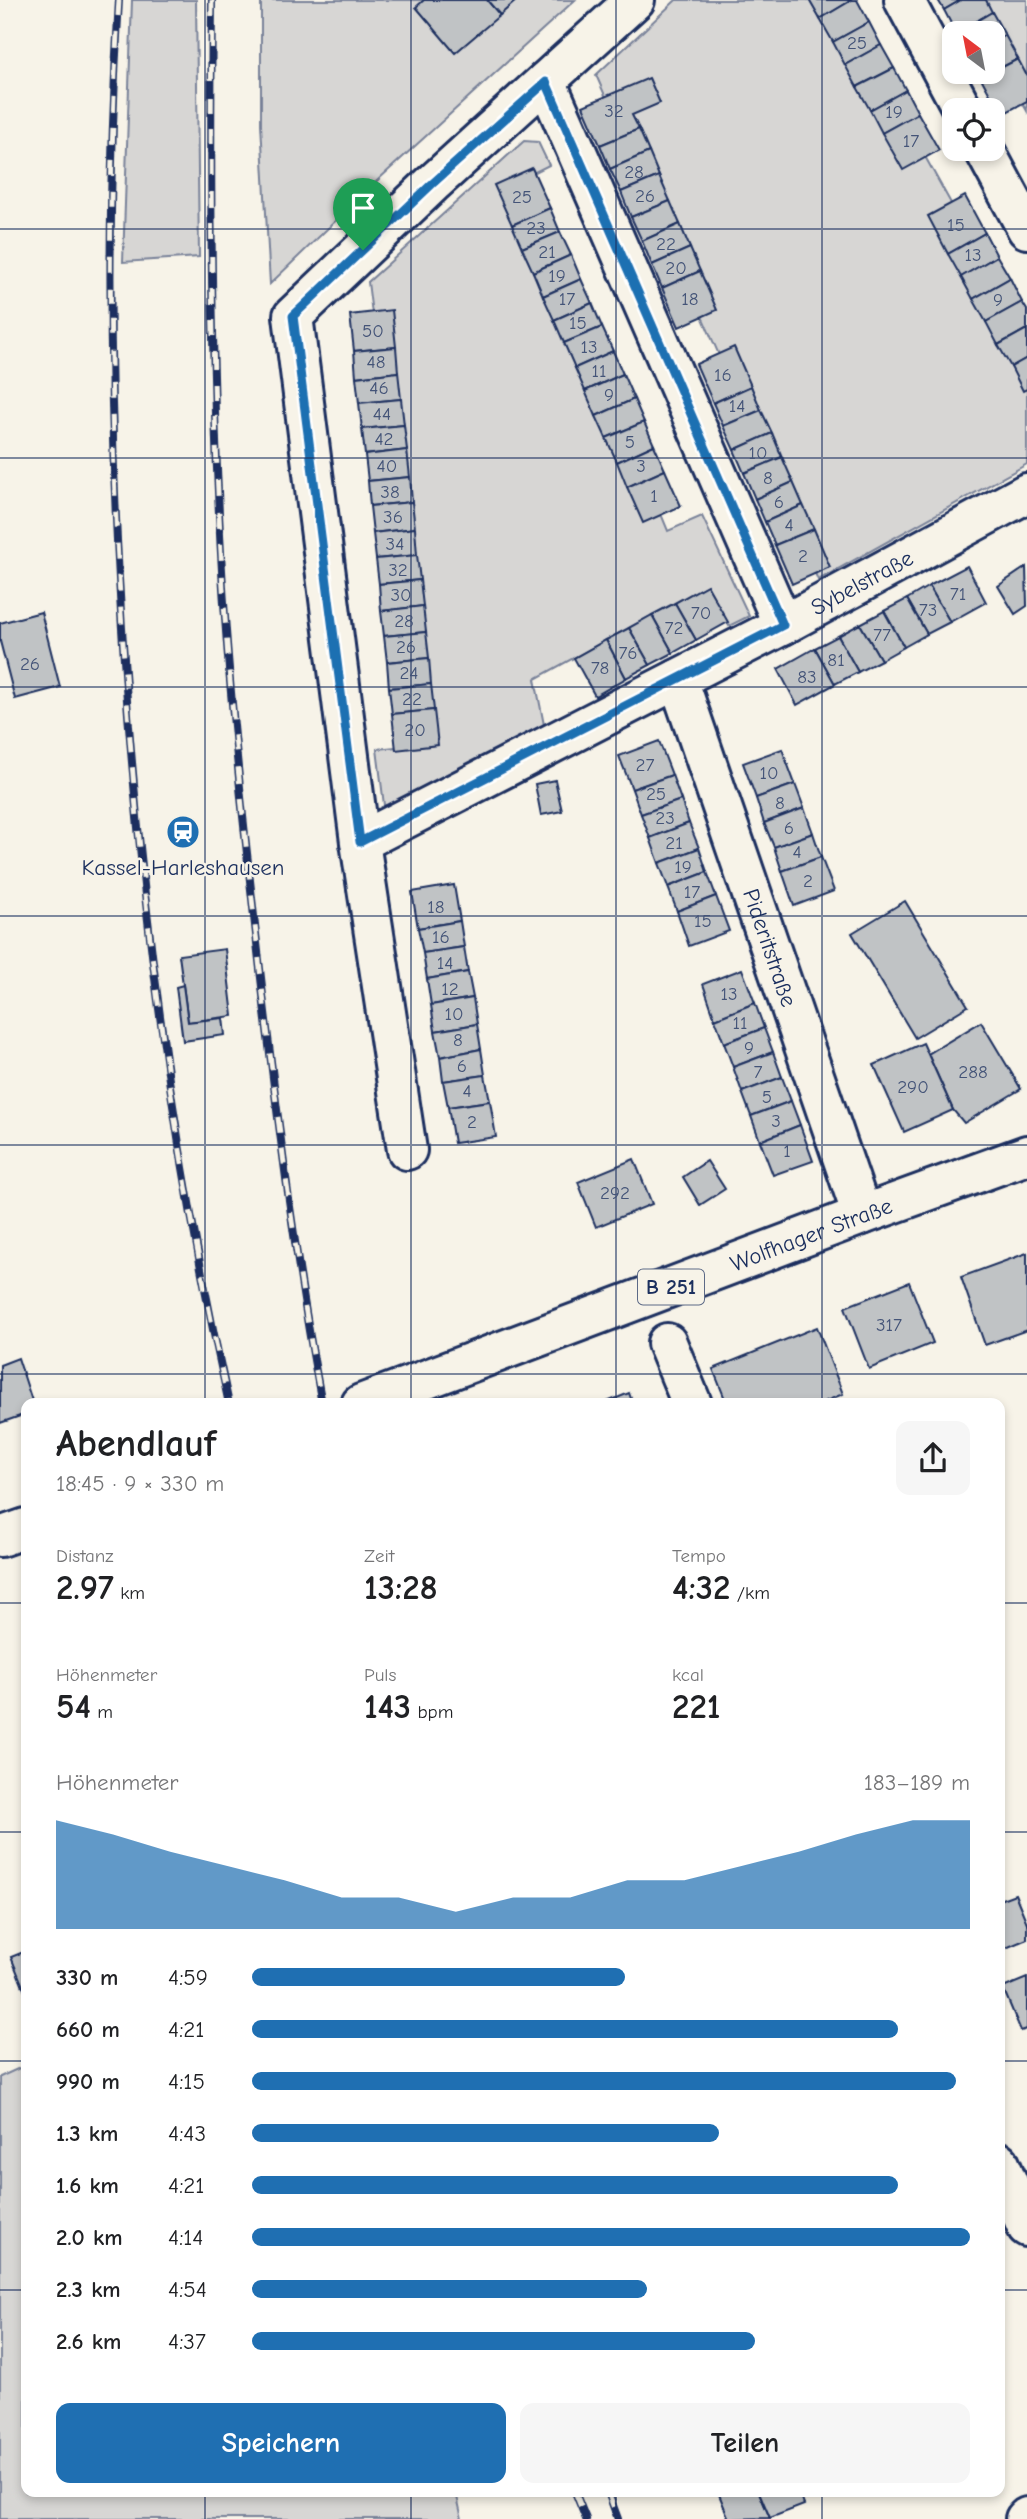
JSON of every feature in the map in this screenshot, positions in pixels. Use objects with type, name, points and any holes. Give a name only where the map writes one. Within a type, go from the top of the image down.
[{"type":"street","points":[[407,1150],[360,842],[293,316],[432,184],[635,0]]},
{"type":"street","points":[[904,0],[957,98]]},
{"type":"street","points":[[546,82],[783,625]]},
{"type":"street","points":[[990,161],[1027,229]]},
{"type":"street","name":"Sybelstraße","points":[[360,842],[783,625],[1027,493]]},
{"type":"street","name":"Pideritstraße","points":[[678,679],[862,1214]]},
{"type":"street","name":"Wolfhager Straße","points":[[377,1398],[862,1214],[1027,1155]]},
{"type":"street","points":[[667,1343],[690,1398]]},
{"type":"street","points":[[0,1537],[21,1530]]},
{"type":"street","points":[[1005,2176],[1027,2227]]},
{"type":"shaded area","points":[[132,0],[196,0],[199,257],[123,262]]},
{"type":"shaded area","points":[[261,0],[575,0],[380,178],[270,284],[261,124]]},
{"type":"shaded area","points":[[676,0],[838,0],[1027,340],[1027,464],[818,580],[596,75]]},
{"type":"shaded area","points":[[964,0],[1027,0],[1027,111],[1005,73],[1005,21],[976,21]]},
{"type":"shaded area","points":[[524,141],[538,142],[549,165],[523,178],[668,531],[702,516],[749,616],[729,626],[707,585],[535,679],[545,730],[395,808],[384,805],[377,749],[426,744],[368,282]]},
{"type":"shaded area","points":[[21,2067],[21,2497],[457,2497],[462,2519],[0,2519],[0,2077]]},
{"type":"building","points":[[424,0],[487,0],[500,15],[455,53],[416,7]]},
{"type":"building","points":[[487,0],[517,0],[500,15]]},
{"type":"building","points":[[809,0],[852,0],[820,19]]},
{"type":"building","points":[[852,0],[857,0],[869,22],[833,42],[820,19]]},
{"type":"building","points":[[938,0],[961,0],[944,10]]},
{"type":"building","points":[[961,0],[986,0],[992,12],[977,21],[950,21],[944,10]]},
{"type":"building","points":[[992,12],[997,21],[977,21]]},
{"type":"building","points":[[869,22],[881,45],[845,65],[833,42]]},
{"type":"building","points":[[1005,35],[1018,59],[1005,66]]},
{"type":"building","points":[[881,45],[894,68],[857,87],[845,65]]},
{"type":"building","points":[[1018,59],[1027,76],[1027,101],[1005,113],[1005,98],[992,98],[984,84],[1005,84],[1005,66]]},
{"type":"building","points":[[894,68],[906,90],[870,110],[857,87]]},
{"type":"building","points":[[649,78],[660,103],[632,115],[639,129],[600,145],[583,106]]},
{"type":"building","points":[[906,90],[918,113],[882,133],[870,110]]},
{"type":"building","points":[[918,113],[939,150],[903,170],[882,133]]},
{"type":"building","points":[[639,129],[649,152],[610,169],[600,145]]},
{"type":"building","points":[[649,152],[659,176],[621,192],[610,169]]},
{"type":"building","points":[[532,168],[550,208],[512,225],[494,185]]},
{"type":"building","points":[[659,176],[670,201],[631,217],[621,192]]},
{"type":"building","points":[[965,196],[985,233],[948,254],[928,216]]},
{"type":"building","points":[[670,201],[680,224],[642,241],[631,217]]},
{"type":"building","points":[[550,208],[560,232],[522,248],[512,225]]},
{"type":"building","points":[[680,224],[690,248],[652,265],[642,241]]},
{"type":"building","points":[[560,232],[571,255],[533,272],[522,248]]},
{"type":"building","points":[[985,233],[997,256],[961,277],[948,254]]},
{"type":"building","points":[[690,248],[700,271],[662,288],[652,265]]},
{"type":"building","points":[[571,255],[581,279],[543,296],[533,272]]},
{"type":"building","points":[[997,256],[1010,278],[973,299],[961,277]]},
{"type":"building","points":[[700,271],[717,310],[679,327],[662,288]]},
{"type":"building","points":[[1010,278],[1022,302],[986,322],[973,299]]},
{"type":"building","points":[[581,279],[592,303],[554,320],[543,296]]},
{"type":"building","points":[[1022,302],[1027,310],[1027,329],[998,345],[986,322]]},
{"type":"building","points":[[592,303],[602,327],[564,343],[554,320]]},
{"type":"building","points":[[392,310],[396,347],[354,351],[350,315]]},
{"type":"building","points":[[602,327],[613,351],[575,368],[564,343]]},
{"type":"building","points":[[1027,329],[1027,358],[1011,367],[998,345]]},
{"type":"building","points":[[396,347],[398,372],[356,377],[354,351]]},
{"type":"building","points":[[734,347],[751,386],[713,403],[696,364]]},
{"type":"building","points":[[613,351],[623,374],[585,391],[575,368]]},
{"type":"building","points":[[1027,358],[1027,389],[1023,391],[1011,367]]},
{"type":"building","points":[[398,372],[401,399],[359,403],[356,377]]},
{"type":"building","points":[[623,374],[634,399],[596,416],[585,391]]},
{"type":"building","points":[[751,386],[761,410],[723,426],[713,403]]},
{"type":"building","points":[[401,399],[404,425],[362,429],[359,403]]},
{"type":"building","points":[[634,399],[644,422],[606,438],[596,416]]},
{"type":"building","points":[[761,410],[772,433],[734,450],[723,426]]},
{"type":"building","points":[[644,422],[654,445],[617,462],[606,438]]},
{"type":"building","points":[[404,425],[407,450],[365,455],[362,429]]},
{"type":"building","points":[[772,433],[782,457],[744,473],[734,450]]},
{"type":"building","points":[[654,445],[665,470],[627,487],[617,462]]},
{"type":"building","points":[[407,450],[410,477],[368,481],[365,455]]},
{"type":"building","points":[[782,457],[793,482],[755,499],[744,473]]},
{"type":"building","points":[[665,470],[681,506],[643,523],[627,487]]},
{"type":"building","points":[[410,477],[412,502],[370,506],[368,481]]},
{"type":"building","points":[[793,482],[803,505],[765,522],[755,499]]},
{"type":"building","points":[[412,502],[415,528],[373,533],[370,506]]},
{"type":"building","points":[[803,505],[814,529],[775,545],[765,522]]},
{"type":"building","points":[[415,528],[417,555],[376,559],[373,533]]},
{"type":"building","points":[[814,529],[830,567],[792,584],[775,545]]},
{"type":"building","points":[[417,555],[420,580],[379,584],[376,559]]},
{"type":"building","points":[[967,566],[986,602],[950,622],[929,586]]},
{"type":"building","points":[[1026,567],[1027,606],[1015,614],[998,586]]},
{"type":"building","points":[[420,580],[423,606],[381,611],[379,584]]},
{"type":"building","points":[[707,585],[728,622],[696,640],[675,603]]},
{"type":"building","points":[[929,586],[950,622],[927,634],[907,599]]},
{"type":"building","points":[[907,599],[927,634],[904,647],[884,611]]},
{"type":"building","points":[[675,603],[696,640],[673,653],[652,615]]},
{"type":"building","points":[[423,606],[426,632],[384,636],[381,611]]},
{"type":"building","points":[[884,611],[904,647],[881,660],[860,624]]},
{"type":"building","points":[[41,612],[60,687],[15,699],[0,641],[0,623]]},
{"type":"building","points":[[652,615],[673,653],[650,665],[629,628]]},
{"type":"building","points":[[860,624],[881,660],[858,672],[838,636]]},
{"type":"building","points":[[629,628],[650,665],[626,678],[606,640]]},
{"type":"building","points":[[426,632],[429,658],[387,662],[384,636]]},
{"type":"building","points":[[838,636],[858,672],[835,684],[815,648]]},
{"type":"building","points":[[606,640],[626,678],[595,696],[574,658]]},
{"type":"building","points":[[815,648],[835,684],[797,705],[778,669]]},
{"type":"building","points":[[429,658],[431,684],[389,688],[387,662]]},
{"type":"building","points":[[431,684],[434,710],[392,714],[389,688]]},
{"type":"building","points":[[434,710],[438,745],[396,750],[392,714]]},
{"type":"building","points":[[659,741],[672,775],[632,789],[619,756]]},
{"type":"building","points":[[782,749],[795,784],[756,798],[743,763]]},
{"type":"building","points":[[672,775],[681,800],[641,814],[632,789]]},
{"type":"building","points":[[555,780],[562,811],[541,815],[535,784]]},
{"type":"building","points":[[795,784],[804,808],[764,823],[756,798]]},
{"type":"building","points":[[681,800],[689,823],[650,838],[641,814]]},
{"type":"building","points":[[804,808],[813,833],[774,847],[764,823]]},
{"type":"building","points":[[689,823],[699,848],[659,863],[650,838]]},
{"type":"building","points":[[813,833],[821,857],[782,871],[774,847]]},
{"type":"building","points":[[699,848],[707,872],[668,887],[659,863]]},
{"type":"building","points":[[821,857],[834,891],[794,906],[782,871]]},
{"type":"building","points":[[707,872],[716,896],[677,911],[668,887]]},
{"type":"building","points":[[454,885],[460,921],[418,928],[412,892]]},
{"type":"building","points":[[716,896],[729,931],[689,946],[677,911]]},
{"type":"building","points":[[905,901],[968,1006],[915,1038],[852,933]]},
{"type":"building","points":[[460,921],[464,947],[423,953],[418,928]]},
{"type":"building","points":[[464,947],[468,972],[427,979],[423,953]]},
{"type":"building","points":[[225,949],[233,1016],[188,1022],[179,955]]},
{"type":"building","points":[[742,969],[755,1003],[715,1019],[703,984]]},
{"type":"building","points":[[468,972],[473,998],[431,1005],[427,979]]},
{"type":"building","points":[[183,985],[188,1022],[223,1018],[225,1035],[183,1041],[176,987]]},
{"type":"building","points":[[473,998],[477,1024],[435,1031],[431,1005]]},
{"type":"building","points":[[755,1003],[764,1028],[724,1043],[715,1019]]},
{"type":"building","points":[[981,1022],[1021,1089],[964,1123],[953,1110],[928,1054]]},
{"type":"building","points":[[477,1024],[481,1049],[440,1057],[435,1031]]},
{"type":"building","points":[[764,1028],[773,1052],[733,1067],[724,1043]]},
{"type":"building","points":[[923,1043],[953,1110],[904,1132],[874,1065]]},
{"type":"building","points":[[481,1049],[485,1075],[443,1081],[440,1057]]},
{"type":"building","points":[[773,1052],[782,1077],[742,1092],[733,1067]]},
{"type":"building","points":[[485,1075],[490,1101],[448,1107],[443,1081]]},
{"type":"building","points":[[782,1077],[791,1101],[751,1116],[742,1092]]},
{"type":"building","points":[[490,1101],[496,1137],[454,1143],[448,1107]]},
{"type":"building","points":[[791,1101],[800,1125],[760,1141],[751,1116]]},
{"type":"building","points":[[800,1125],[813,1161],[773,1175],[760,1141]]},
{"type":"building","points":[[634,1159],[652,1204],[596,1227],[578,1182]]},
{"type":"building","points":[[707,1161],[725,1189],[700,1205],[683,1177]]},
{"type":"building","points":[[1027,1253],[1027,1330],[985,1345],[961,1277]]},
{"type":"building","points":[[909,1282],[933,1343],[869,1369],[845,1307]]},
{"type":"building","points":[[817,1327],[843,1394],[833,1398],[725,1398],[713,1369]]},
{"type":"building","points":[[18,1358],[31,1398],[21,1398],[21,1416],[0,1423],[0,1365]]},
{"type":"building","points":[[629,1393],[631,1398],[617,1398]]},
{"type":"building","points":[[1015,1894],[1027,1923],[1027,1939],[1005,1948],[1005,1898]]},
{"type":"building","points":[[21,1953],[21,1982],[11,1957]]},
{"type":"building","points":[[1027,1978],[1027,2029],[1021,2031],[1005,1987]]},
{"type":"building","points":[[720,2497],[761,2497],[770,2518],[729,2519]]},
{"type":"building","points":[[761,2497],[801,2497],[804,2505],[770,2518]]},
{"type":"railway","points":[[119,0],[110,247],[112,412],[119,577],[131,753],[162,1033],[192,1219],[228,1398]]},
{"type":"railway","points":[[212,0],[211,220],[214,368],[227,640],[246,848],[276,1104],[321,1398]]},
{"type":"railway","points":[[577,2497],[586,2519]]},
{"type":"railway","points":[[610,2497],[618,2519]]},
{"type":"place","name":"Kassel-Harleshausen","points":[[183,832]]},
{"type":"route","points":[[546,82],[783,625],[360,842],[293,316],[363,250],[546,82]]}]
